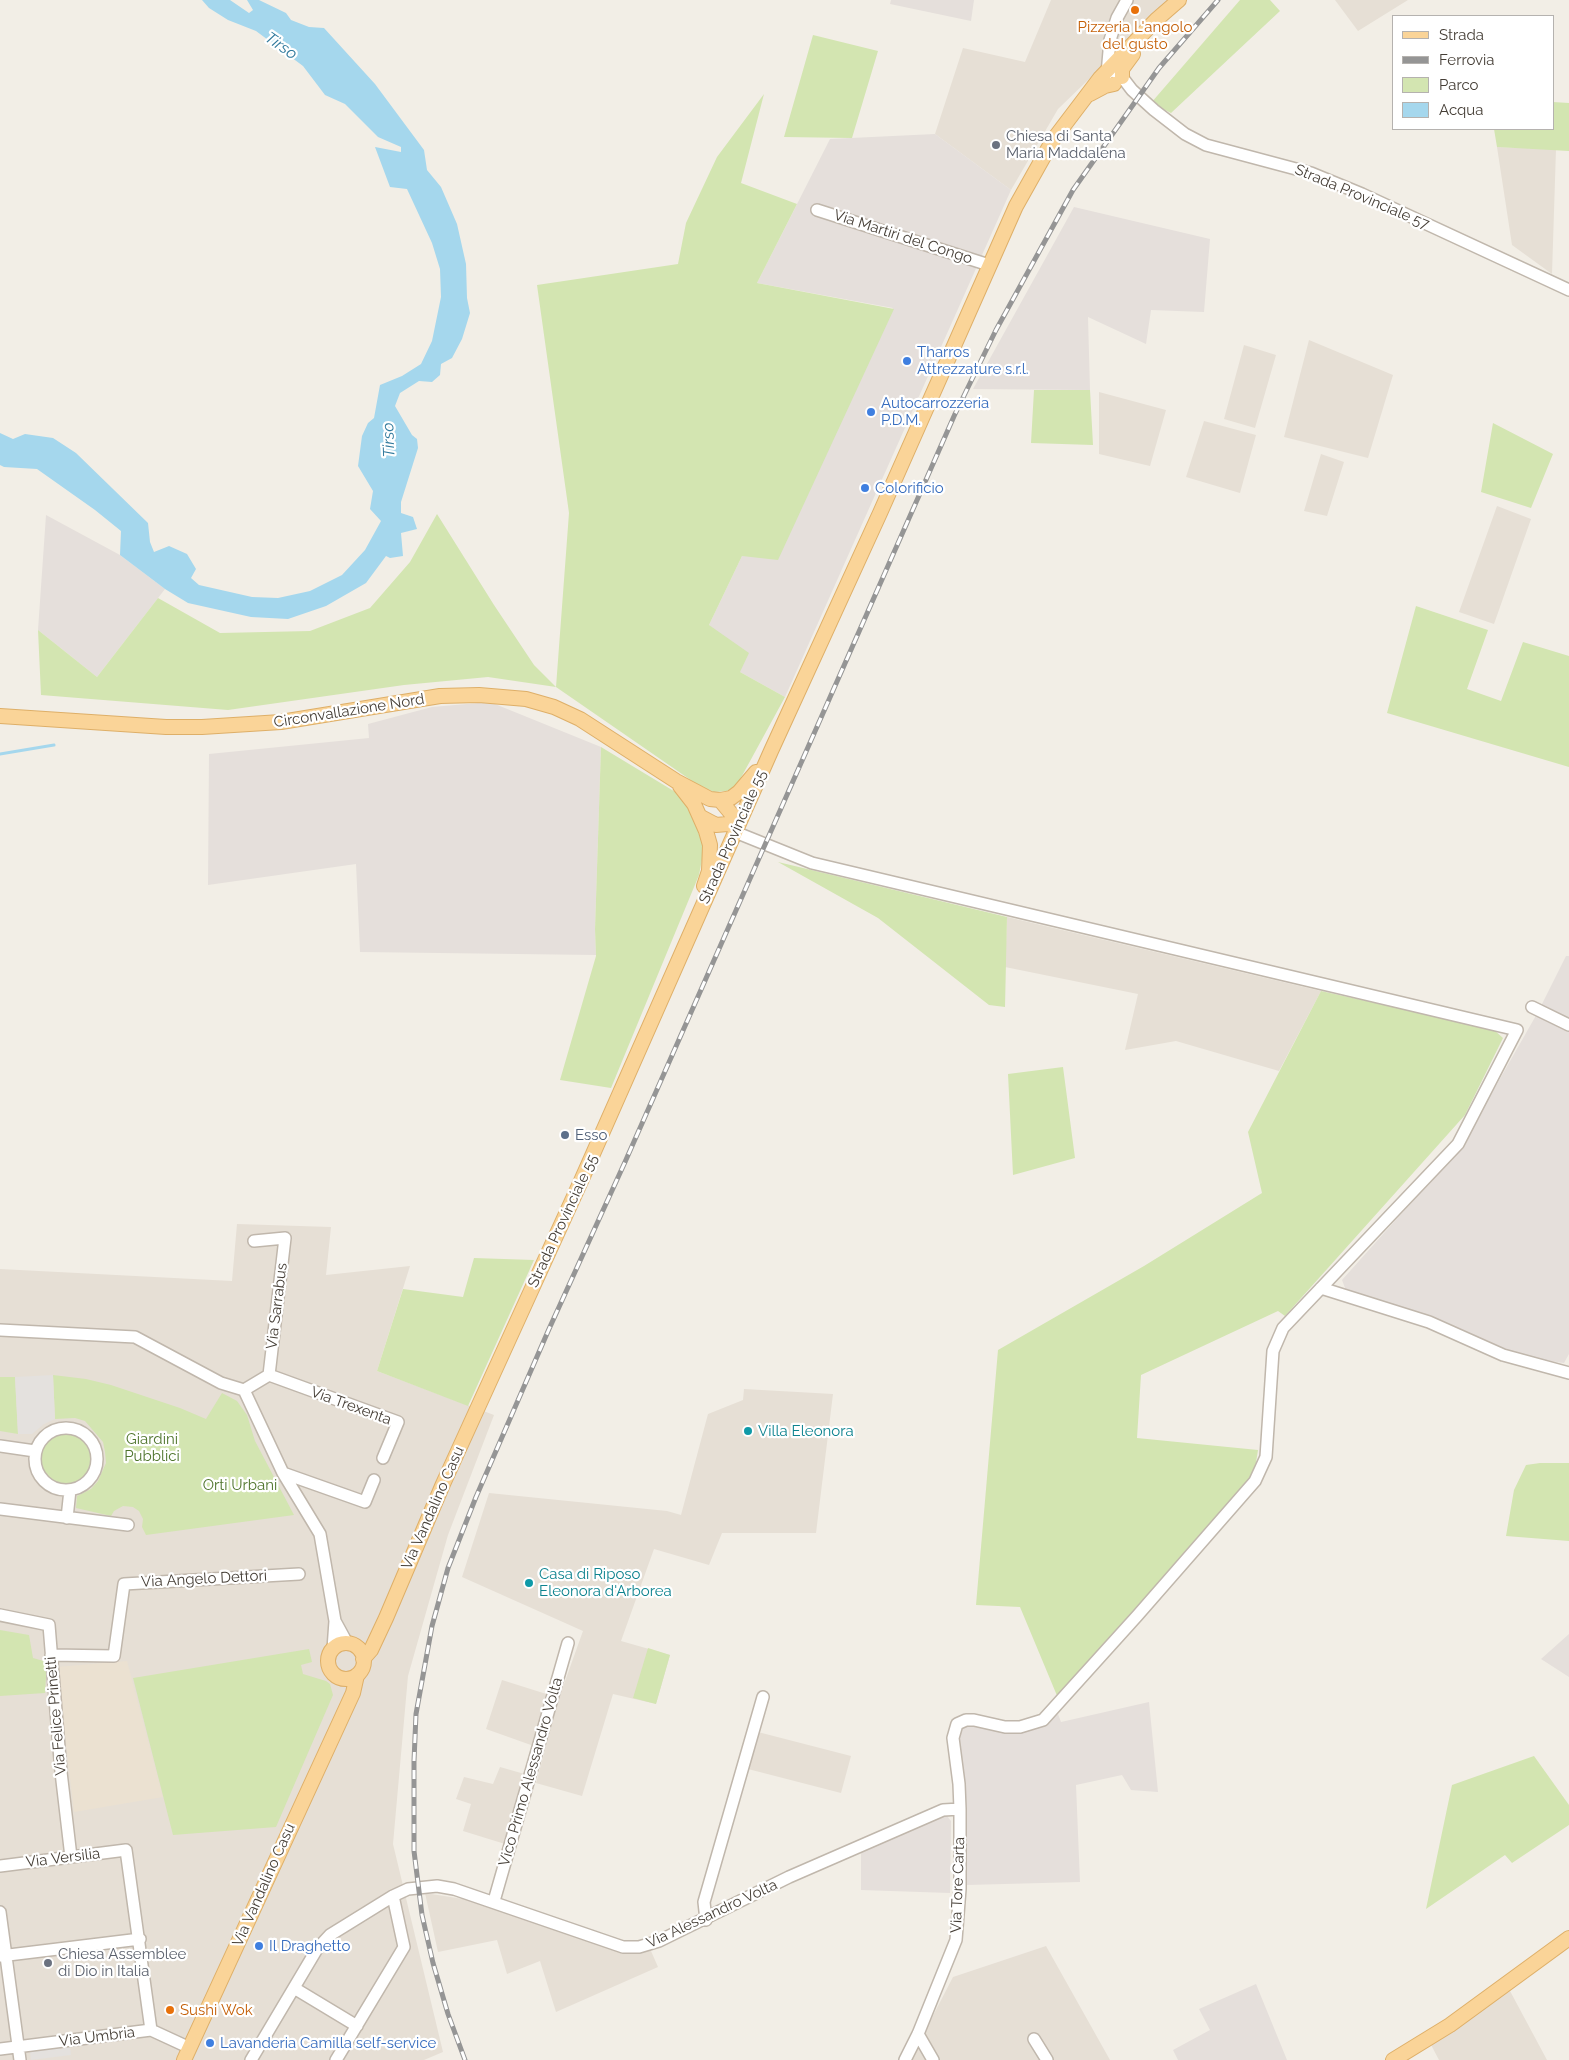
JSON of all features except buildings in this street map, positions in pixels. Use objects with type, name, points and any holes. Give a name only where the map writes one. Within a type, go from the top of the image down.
[{"type":"main road","points":[[1086,97],[1118,81],[1126,62],[1142,44],[1156,20],[1179,0]]},
{"type":"main road","name":"Strada Provinciale 55","points":[[476,1409],[581,1181],[737,827],[1028,181],[1053,140],[1106,71],[1156,20]]},
{"type":"main road","name":"Circonvallazione Nord","points":[[0,716],[166,727],[202,727],[281,722],[440,696],[502,696],[526,699],[554,707],[580,719],[676,781],[710,799],[720,800]]},
{"type":"main road","points":[[737,827],[720,800],[731,798],[745,787],[771,751]]},
{"type":"main road","name":"Circonvallazione Nord","points":[[676,781],[694,804],[701,817],[710,845],[709,871],[694,928]]},
{"type":"main road","points":[[701,817],[716,825],[737,827]]},
{"type":"main road","name":"Via Vandalino Casu","points":[[356,1650],[378,1634],[476,1409]]},
{"type":"main road","points":[[341,1644],[356,1650],[361,1671],[357,1675],[345,1679],[331,1671],[328,1661],[333,1649],[341,1644]]},
{"type":"main road","name":"Via Vandalino Casu","points":[[187,2057],[344,1709],[353,1693],[357,1675]]},
{"type":"main road","points":[[337,1676],[344,1690],[344,1709]]},
{"type":"main road","points":[[1393,2060],[1450,2025],[1569,1938]]},
{"type":"street","points":[[1118,81],[1108,78],[1106,71],[1110,40],[1117,18],[1127,0]]},
{"type":"street","name":"Strada Provinciale 57","points":[[1118,81],[1132,90],[1185,134],[1206,145],[1311,173],[1362,194],[1569,290]]},
{"type":"street","name":"Via Martiri del Congo","points":[[817,210],[989,265]]},
{"type":"street","points":[[737,827],[812,863],[1517,1030],[1458,1144],[1321,1288],[1429,1322],[1503,1355],[1569,1373]]},
{"type":"street","points":[[1532,1007],[1569,1025]]},
{"type":"street","name":"Via Sarrabus","points":[[254,1241],[284,1238],[269,1375]]},
{"type":"street","name":"Via Tore Carta","points":[[905,2060],[918,2034],[956,1940],[960,1889],[960,1809],[954,1731],[957,1724],[966,1720],[1005,1727],[1020,1727],[1043,1720],[1255,1481],[1266,1456],[1273,1351],[1283,1328],[1321,1288]]},
{"type":"street","points":[[0,1330],[135,1337],[222,1383],[244,1390],[283,1473],[320,1534],[335,1621],[333,1649]]},
{"type":"street","points":[[244,1390],[269,1375]]},
{"type":"street","name":"Via Trexenta","points":[[269,1375],[398,1422],[383,1458]]},
{"type":"street","points":[[62,1427],[75,1428],[86,1434],[94,1444],[97,1455],[96,1468],[90,1479],[80,1487],[70,1490],[56,1489],[44,1482],[37,1473],[34,1460],[35,1451],[41,1438],[51,1430],[62,1427]]},
{"type":"street","points":[[0,1446],[35,1451]]},
{"type":"street","points":[[283,1473],[365,1502],[374,1480]]},
{"type":"street","points":[[67,1518],[70,1490]]},
{"type":"street","points":[[0,1509],[128,1525]]},
{"type":"street","name":"Via Angelo Dettori","points":[[51,1655],[114,1656],[124,1584],[299,1574]]},
{"type":"street","name":"Via Felice Prinetti","points":[[0,1615],[49,1625],[61,1772],[71,1857]]},
{"type":"street","points":[[335,1621],[356,1650]]},
{"type":"street","name":"Vico Primo Alessandro Volta","points":[[494,1901],[568,1643]]},
{"type":"street","points":[[706,1920],[704,1902],[763,1697]]},
{"type":"street","name":"Via Alessandro Volta","points":[[251,2060],[317,1948],[330,1935],[396,1894],[418,1887],[437,1886],[454,1889],[623,1946],[639,1948],[659,1942],[789,1877],[943,1810],[960,1809]]},
{"type":"street","name":"Via Versilia","points":[[0,1866],[126,1850],[140,1939]]},
{"type":"street","points":[[336,2060],[404,1947],[396,1894]]},
{"type":"street","points":[[0,1912],[3,1955],[20,2060]]},
{"type":"street","points":[[3,1955],[140,1939],[151,2030]]},
{"type":"street","points":[[294,1988],[357,2026]]},
{"type":"street","name":"Via Umbria","points":[[0,2049],[151,2030],[187,2057]]},
{"type":"street","points":[[918,2034],[933,2060]]},
{"type":"street","points":[[1034,2039],[1047,2060]]},
{"type":"shaded area","points":[[891,0],[974,0],[971,21],[890,4]]},
{"type":"shaded area","points":[[1051,0],[1171,0],[1058,109],[1011,190],[935,134],[963,48],[1025,62]]},
{"type":"shaded area","points":[[1335,0],[1408,0],[1358,31]]},
{"type":"shaded area","points":[[935,134],[1011,190],[785,697],[740,672],[709,625],[742,556],[893,308],[757,283],[830,139]]},
{"type":"shaded area","points":[[1497,147],[1556,149],[1552,274],[1512,245]]},
{"type":"shaded area","points":[[1074,207],[1210,239],[1204,312],[1151,310],[1146,344],[1088,317],[1090,390],[973,389]]},
{"type":"shaded area","points":[[1309,340],[1393,375],[1368,458],[1284,437]]},
{"type":"shaded area","points":[[1244,345],[1276,355],[1255,428],[1224,419]]},
{"type":"shaded area","points":[[1099,392],[1166,410],[1150,466],[1099,454]]},
{"type":"shaded area","points":[[1204,421],[1256,435],[1240,493],[1186,477]]},
{"type":"shaded area","points":[[1321,454],[1344,462],[1327,516],[1304,511]]},
{"type":"shaded area","points":[[1497,506],[1531,519],[1494,624],[1459,612]]},
{"type":"shaded area","points":[[46,515],[120,555],[165,589],[97,677],[38,630]]},
{"type":"shaded area","points":[[490,702],[601,747],[595,929],[596,955],[360,952],[356,864],[208,885],[209,754],[369,738],[368,724],[432,707]]},
{"type":"shaded area","points":[[1007,917],[1321,991],[1279,1071],[1176,1041],[1125,1050],[1138,994],[1005,967]]},
{"type":"shaded area","points":[[1566,956],[1569,956],[1569,1354],[1564,1363],[1523,1357],[1461,1330],[1348,1296],[1342,1280],[1461,1147],[1538,1012]]},
{"type":"shaded area","points":[[237,1224],[331,1227],[326,1275],[410,1266],[377,1371],[494,1415],[448,1535],[408,1676],[393,1844],[443,2052],[424,2060],[0,2060],[0,1269],[232,1281]]},
{"type":"shaded area","points":[[53,1375],[55,1419],[44,1424],[32,1434],[18,1434],[15,1377]]},
{"type":"shaded area","points":[[744,1389],[833,1394],[816,1533],[722,1533],[709,1565],[654,1549],[621,1641],[670,1655],[656,1704],[613,1694],[582,1796],[536,1783],[545,1750],[486,1729],[502,1680],[559,1698],[583,1631],[462,1577],[489,1493],[667,1511],[681,1515],[708,1414],[743,1400]]},
{"type":"shaded area","points":[[1569,1634],[1569,1677],[1541,1659]]},
{"type":"shaded area","points":[[127,1661],[163,1797],[74,1812],[57,1667]]},
{"type":"shaded area","points":[[1149,1702],[1158,1792],[1131,1790],[1122,1775],[1076,1785],[1080,1882],[967,1885],[958,1741],[961,1726],[974,1723],[1035,1728],[1058,1714],[1061,1722]]},
{"type":"shaded area","points":[[758,1732],[851,1756],[841,1793],[748,1769]]},
{"type":"shaded area","points":[[500,1767],[528,1775],[505,1844],[463,1831],[471,1804],[456,1799],[464,1777],[493,1784]]},
{"type":"shaded area","points":[[940,1816],[947,1816],[951,1821],[950,1893],[861,1890],[861,1852]]},
{"type":"shaded area","points":[[425,1893],[495,1904],[651,1951],[658,1967],[556,2012],[540,1961],[507,1974],[497,1940],[438,1952]]},
{"type":"shaded area","points":[[1046,1946],[1110,2060],[910,2060],[953,1977]]},
{"type":"shaded area","points":[[1256,1984],[1287,2060],[1178,2060],[1173,2050],[1210,2030],[1199,2009]]},
{"type":"shaded area","points":[[1510,1991],[1547,2060],[1439,2060],[1429,2041]]},
{"type":"shaded area","points":[[70,2046],[71,2055],[31,2060],[30,2051]]},
{"type":"green space","points":[[1240,0],[1270,0],[1280,11],[1171,113],[1151,103]]},
{"type":"green space","points":[[813,35],[878,51],[852,138],[784,137]]},
{"type":"green space","points":[[764,94],[741,183],[797,204],[757,283],[894,309],[778,560],[742,556],[709,625],[749,653],[740,672],[785,697],[737,785],[727,791],[714,792],[695,783],[556,687],[569,513],[537,285],[678,264],[686,223],[717,157]]},
{"type":"green space","points":[[1554,102],[1569,103],[1569,151],[1497,147],[1494,130],[1554,130]]},
{"type":"green space","points":[[1034,390],[1090,390],[1093,445],[1031,443]]},
{"type":"green space","points":[[1493,423],[1553,454],[1531,508],[1481,492]]},
{"type":"green space","points":[[437,514],[534,665],[556,687],[488,677],[404,685],[228,710],[41,695],[38,630],[97,677],[158,598],[220,633],[310,631],[370,608],[410,562]]},
{"type":"green space","points":[[1416,606],[1488,630],[1467,689],[1501,701],[1523,642],[1569,656],[1569,767],[1387,713]]},
{"type":"green space","points":[[601,747],[682,796],[695,822],[704,849],[699,875],[611,1088],[560,1080],[596,956],[595,929]]},
{"type":"green space","points":[[778,862],[1007,917],[1005,1007],[989,1005],[878,918]]},
{"type":"green space","points":[[1321,991],[1493,1029],[1503,1038],[1465,1115],[1285,1316],[1278,1311],[1141,1375],[1137,1438],[1258,1450],[1254,1475],[1058,1698],[1020,1607],[976,1605],[998,1350],[1144,1266],[1262,1193],[1248,1132]]},
{"type":"green space","points":[[1063,1067],[1075,1158],[1013,1175],[1008,1074]]},
{"type":"green space","points":[[474,1258],[534,1260],[468,1406],[377,1371],[403,1289],[463,1297]]},
{"type":"green space","name":"Giardini Pubblici","points":[[53,1375],[86,1379],[111,1385],[180,1408],[206,1419],[222,1393],[237,1401],[247,1415],[255,1441],[294,1515],[146,1535],[142,1527],[143,1519],[139,1511],[133,1507],[123,1506],[114,1511],[111,1516],[76,1508],[77,1496],[91,1489],[98,1481],[106,1463],[105,1452],[103,1442],[85,1421],[75,1418],[55,1419]]},
{"type":"green space","points":[[0,1377],[15,1377],[18,1434],[0,1431]]},
{"type":"green space","points":[[65,1432],[75,1434],[83,1440],[89,1448],[91,1458],[89,1468],[83,1476],[75,1482],[65,1484],[55,1482],[47,1476],[41,1468],[39,1458],[41,1448],[47,1440],[55,1434]]},
{"type":"green space","points":[[1569,1463],[1569,1541],[1506,1536],[1514,1490],[1526,1465]]},
{"type":"green space","points":[[0,1630],[29,1635],[33,1658],[47,1662],[45,1693],[0,1696]]},
{"type":"green space","points":[[648,1648],[670,1655],[656,1704],[633,1698]]},
{"type":"green space","points":[[309,1649],[312,1662],[301,1665],[303,1674],[326,1681],[330,1684],[333,1695],[276,1827],[173,1835],[133,1678]]},
{"type":"green space","points":[[1534,1756],[1569,1805],[1569,1825],[1512,1863],[1505,1855],[1426,1909],[1452,1785]]},
{"type":"water","name":"Tirso","points":[[202,0],[230,0],[249,13],[253,10],[247,0],[259,0],[286,13],[291,20],[309,27],[324,28],[375,84],[424,150],[427,170],[441,187],[457,224],[466,264],[467,298],[470,313],[462,339],[452,358],[441,364],[440,375],[432,382],[419,381],[400,393],[395,406],[412,435],[417,439],[418,448],[401,502],[401,513],[413,517],[417,529],[401,533],[403,556],[390,558],[386,556],[366,583],[326,606],[288,619],[251,617],[188,603],[165,589],[120,555],[121,531],[95,510],[37,469],[4,467],[0,465],[0,433],[13,439],[25,434],[53,438],[76,453],[148,523],[150,542],[154,552],[169,546],[187,554],[196,569],[191,578],[199,585],[252,597],[278,598],[310,591],[342,575],[365,550],[381,521],[370,509],[373,491],[358,466],[362,436],[368,423],[374,418],[380,385],[402,376],[421,364],[432,341],[441,297],[440,269],[432,243],[407,189],[390,187],[375,147],[401,152],[401,147],[378,137],[345,104],[325,95],[303,66],[256,31],[228,20],[209,8]]},
{"type":"waterway","points":[[0,754],[54,745]]},
{"type":"railway","points":[[465,2060],[448,2014],[433,1963],[422,1915],[414,1851],[416,1714],[432,1626],[448,1568],[476,1497],[549,1329],[625,1162],[955,414],[996,330],[1073,190],[1159,68],[1218,0]]},
{"type":"place","name":"Pizzeria L'angolo del gusto","points":[[1135,10]]},
{"type":"place","name":"Chiesa di Santa Maria Maddalena","points":[[996,145]]},
{"type":"place","name":"Tharros Attrezzature s.r.l.","points":[[907,361]]},
{"type":"place","name":"Autocarrozzeria P.D.M.","points":[[871,412]]},
{"type":"place","name":"Colorificio","points":[[865,488]]},
{"type":"place","name":"Esso","points":[[565,1135]]},
{"type":"place","name":"Villa Eleonora","points":[[748,1431]]},
{"type":"place","name":"Casa di Riposo Eleonora d'Arborea","points":[[529,1583]]},
{"type":"place","name":"Il Draghetto","points":[[259,1946]]},
{"type":"place","name":"Chiesa Assemblee di Dio in Italia","points":[[48,1963]]},
{"type":"place","name":"Sushi Wok","points":[[170,2010]]},
{"type":"place","name":"Lavanderia Camilla self-service","points":[[210,2043]]},
{"type":"park label","name":"Orti Urbani","points":[[240,1485]]}]
